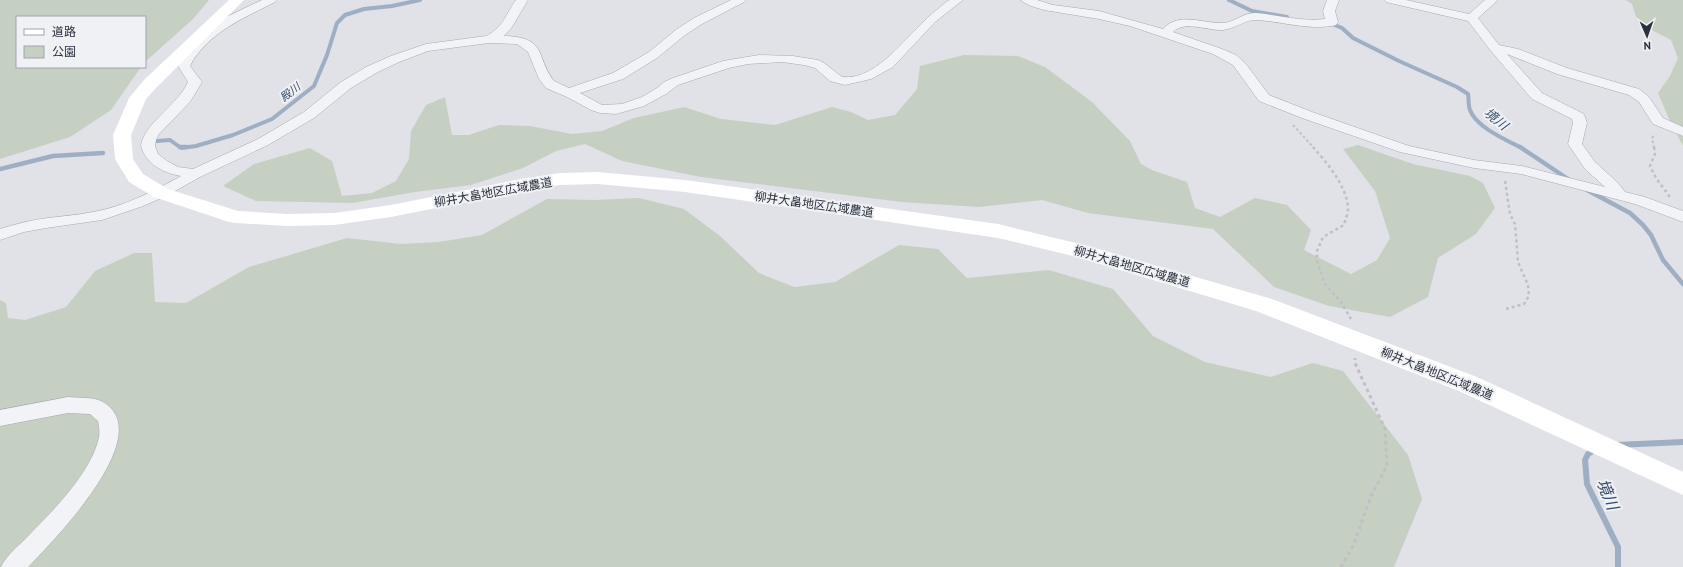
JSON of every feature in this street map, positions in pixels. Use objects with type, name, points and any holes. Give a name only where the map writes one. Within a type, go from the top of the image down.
[{"type":"street","name":"柳井大畠地区広域農道","points":[[237,0],[150,84],[138,98],[127,120],[122,135],[124,159],[136,178],[161,193],[236,217],[287,220],[334,219],[391,211],[521,185],[560,180],[598,178],[685,186],[998,231],[1081,250],[1264,306],[1468,384],[1683,484]]},
{"type":"street","points":[[195,174],[173,170],[157,162],[149,151],[148,142],[151,133],[184,101],[192,91],[195,82],[184,66],[190,54],[222,24],[271,0]]},
{"type":"street","points":[[489,39],[503,32],[507,28],[512,15],[522,0]]},
{"type":"street","points":[[568,93],[618,76],[653,54],[698,21],[740,0]]},
{"type":"street","points":[[0,235],[21,228],[46,223],[96,217],[138,203],[161,193],[195,174],[263,142],[309,115],[346,85],[371,70],[426,48],[489,39],[515,40],[523,42],[530,46],[535,53],[548,83],[553,88],[568,93],[599,109],[612,110],[641,101],[662,91],[668,85],[679,80],[726,64],[776,59],[814,63],[823,67],[832,78],[840,80],[853,80],[885,67],[931,20],[957,0]]},
{"type":"street","points":[[1027,0],[1099,15],[1165,33],[1232,59],[1241,67],[1251,80],[1258,93],[1264,98],[1405,149],[1474,164],[1522,170],[1573,184],[1619,194],[1658,206],[1683,217]]},
{"type":"street","points":[[1165,33],[1172,25],[1180,23],[1223,26],[1231,25],[1248,17],[1254,16],[1293,22],[1326,24],[1332,22],[1329,11],[1333,0]]},
{"type":"street","points":[[1390,0],[1472,18],[1494,48],[1537,96],[1579,117],[1580,123],[1575,144],[1584,158],[1600,176],[1617,189],[1619,194]]},
{"type":"street","points":[[1472,18],[1474,14],[1485,8],[1492,0]]},
{"type":"street","points":[[1494,48],[1514,52],[1569,73],[1634,92],[1644,100],[1658,121],[1683,132]]},
{"type":"street","points":[[0,418],[68,406],[95,407],[108,420],[110,438],[95,472],[55,524],[29,552],[12,567]]},
{"type":"path","points":[[1652,114],[1647,116],[1656,133],[1652,138],[1655,154],[1650,166],[1656,178],[1670,197]]},
{"type":"path","points":[[1501,167],[1504,172],[1510,214],[1515,224],[1518,262],[1528,285],[1529,296],[1524,304],[1506,309]]},
{"type":"green space","points":[[0,0],[209,0],[193,19],[146,61],[146,16],[16,16],[16,68],[140,68],[111,110],[70,137],[0,159]]},
{"type":"green space","points":[[1626,0],[1683,0],[1683,146],[1658,93],[1670,76],[1678,58],[1671,40],[1638,23],[1632,4]]},
{"type":"green space","points":[[964,55],[1018,56],[1045,67],[1092,102],[1130,141],[1141,164],[1152,170],[1187,182],[1195,208],[1220,217],[1255,198],[1287,205],[1311,230],[1304,250],[1351,274],[1377,260],[1390,238],[1375,191],[1343,149],[1358,145],[1413,164],[1470,176],[1483,183],[1495,208],[1476,234],[1438,258],[1428,297],[1390,317],[1329,306],[1274,287],[1213,229],[1088,213],[1042,200],[979,207],[902,202],[701,177],[622,161],[585,144],[556,151],[523,168],[471,185],[415,192],[352,203],[256,201],[223,186],[254,164],[310,148],[332,161],[342,196],[372,193],[396,181],[409,159],[411,131],[426,105],[445,97],[452,135],[469,135],[499,125],[530,126],[572,134],[602,131],[634,118],[684,107],[721,119],[775,125],[832,107],[851,112],[868,120],[895,115],[917,89],[920,66]]},
{"type":"green space","points":[[639,198],[684,209],[720,236],[759,273],[794,287],[835,282],[899,245],[938,249],[967,278],[1049,270],[1113,289],[1153,336],[1205,362],[1271,377],[1313,363],[1343,371],[1408,455],[1422,499],[1394,567],[0,567],[0,300],[6,303],[8,318],[25,320],[66,307],[95,271],[134,253],[152,253],[155,302],[186,303],[249,267],[347,238],[401,244],[439,242],[482,235],[547,199],[594,200]]},
{"type":"waterway","name":"殿川","points":[[157,141],[170,140],[181,148],[196,146],[233,135],[272,119],[314,86],[327,55],[337,23],[345,15],[364,9],[392,6],[420,0]]},
{"type":"waterway","name":"境川","points":[[1229,0],[1252,11],[1287,17]]},
{"type":"waterway","name":"境川","points":[[1330,23],[1342,28],[1353,38],[1399,61],[1457,87],[1468,94],[1470,110],[1478,122],[1492,132],[1520,147]]},
{"type":"waterway","name":"殿川","points":[[180,147],[187,147]]},
{"type":"waterway","name":"境川","points":[[1520,147],[1571,181]]},
{"type":"waterway","name":"殿川","points":[[0,169],[53,156],[103,153]]},
{"type":"waterway","name":"境川","points":[[1587,190],[1630,213],[1643,225],[1651,235],[1663,260],[1683,284]]},
{"type":"waterway","name":"境川","points":[[1616,445],[1683,442]]},
{"type":"waterway","name":"境川","points":[[1595,449],[1588,454],[1585,460],[1587,484],[1618,547],[1618,567]]}]
